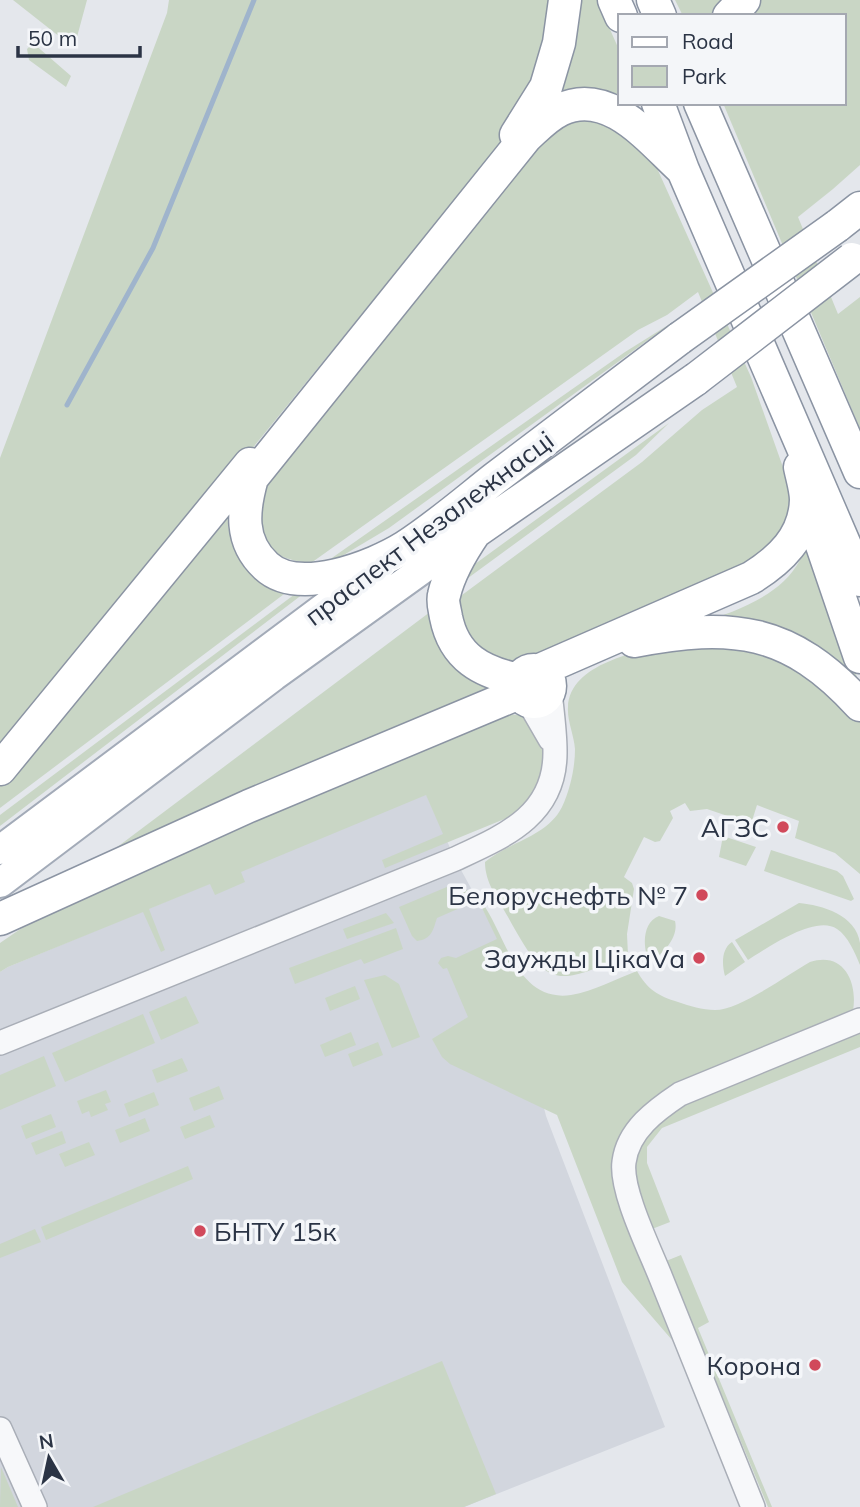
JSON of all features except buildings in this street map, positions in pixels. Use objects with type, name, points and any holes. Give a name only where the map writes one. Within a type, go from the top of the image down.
[{"type":"highway","points":[[0,769],[514,138],[546,87],[559,43],[565,0]]},
{"type":"highway","points":[[731,14],[744,0]]},
{"type":"highway","points":[[404,548],[344,574],[308,580],[286,577],[271,571],[250,544],[245,525],[244,506],[252,478],[526,137],[561,109],[581,104],[599,105],[616,112],[635,125],[683,170]]},
{"type":"highway","points":[[658,105],[683,170],[860,580]]},
{"type":"highway","points":[[701,105],[860,472]]},
{"type":"highway","points":[[710,105],[716,139]]},
{"type":"highway","name":"праспект Незалежнасці","points":[[404,548],[680,338],[848,217]]},
{"type":"highway","name":"праспект Незалежнасці","points":[[475,532],[696,379],[856,255]]},
{"type":"highway","points":[[790,418],[806,499],[860,657]]},
{"type":"highway","points":[[475,532],[459,556],[443,596],[447,624],[465,656],[478,667],[495,675],[534,686],[772,565],[788,550],[797,536],[806,499]]},
{"type":"highway","points":[[0,919],[249,806],[534,686],[627,643],[669,635],[737,632],[780,644],[813,662],[839,682],[860,705]]},
{"type":"main road","name":"праспект Незалежнасці","points":[[0,883],[274,676],[475,532]]},
{"type":"main road","name":"праспект Незалежнасці","points":[[0,850],[404,548]]},
{"type":"street","points":[[0,1043],[455,859],[509,833],[540,806],[548,789],[555,752],[534,686]]},
{"type":"street","points":[[753,1507],[635,1210],[626,1186],[624,1163],[628,1146],[637,1130],[662,1106],[680,1094],[860,1020]]},
{"type":"street","points":[[0,1429],[35,1507]]},
{"type":"shaded area","points":[[426,794],[455,859],[506,952],[546,1116],[665,1427],[464,1507],[0,1507],[0,972]]},
{"type":"green space","points":[[13,0],[87,0],[74,48]]},
{"type":"green space","points":[[169,0],[559,0],[550,44],[511,131],[0,758],[0,458],[167,13]]},
{"type":"green space","points":[[578,0],[597,0],[618,47],[618,99],[548,102]]},
{"type":"green space","points":[[675,0],[723,0],[712,14],[682,14]]},
{"type":"green space","points":[[759,0],[860,0],[860,165],[798,217],[838,314],[860,297],[860,429],[724,105],[846,105],[846,14],[741,14]]},
{"type":"green space","points":[[33,43],[71,76],[66,87],[29,60],[27,49]]},
{"type":"green space","points":[[605,116],[647,146],[751,377],[790,487],[789,514],[773,554],[524,668],[511,669],[464,639],[458,598],[642,462],[702,410],[737,387],[698,292],[667,315],[638,330],[311,563],[282,557],[257,541],[256,489],[534,141],[562,118]]},
{"type":"green space","points":[[673,322],[389,528],[342,556],[329,560],[625,352]]},
{"type":"green space","points":[[669,423],[636,455],[464,581],[475,564]]},
{"type":"green space","points":[[228,504],[228,523],[236,549],[254,565],[296,585],[0,808],[0,779]]},
{"type":"green space","points":[[809,534],[860,686],[830,656],[809,642],[700,623],[770,593],[792,573],[804,551]]},
{"type":"green space","points":[[316,584],[0,826],[0,815],[307,585]]},
{"type":"green space","points":[[434,609],[497,689],[72,881]]},
{"type":"green space","points":[[671,643],[770,649],[860,714],[860,874],[835,853],[795,838],[799,821],[757,805],[751,824],[707,809],[690,811],[685,803],[670,811],[673,818],[660,841],[655,842],[644,837],[624,877],[632,883],[634,889],[627,934],[628,955],[584,972],[568,976],[556,975],[544,969],[533,958],[522,941],[493,891],[485,862],[547,825],[562,807],[570,786],[575,756],[568,707],[572,692],[580,680],[608,662]]},
{"type":"green space","points":[[503,714],[519,715],[533,722],[541,731],[546,759],[537,791],[514,815],[385,868],[382,860],[443,834],[426,795],[241,872],[245,882],[215,895],[210,884],[149,909],[165,950],[161,952],[143,912],[0,972],[0,943],[48,910],[143,866]]},
{"type":"green space","points":[[723,836],[756,847],[746,866],[719,857]]},
{"type":"green space","points":[[771,850],[837,871],[843,876],[854,899],[851,901],[764,871]]},
{"type":"green space","points":[[454,884],[481,901],[525,977],[537,988],[552,995],[580,993],[637,971],[649,987],[665,997],[715,1010],[750,998],[810,962],[831,961],[846,971],[850,979],[853,1011],[638,1117],[621,1207],[672,1340],[622,1282],[557,1115],[450,1064],[442,1057],[432,1039],[468,1017],[447,968],[443,969],[438,963],[441,958],[456,958],[497,939],[478,900],[437,918],[429,936],[417,941],[399,907]]},
{"type":"green space","points":[[799,903],[837,913],[852,925],[860,943],[860,965],[845,936],[828,926],[817,926],[792,934],[748,960],[735,940]]},
{"type":"green space","points":[[386,913],[394,923],[347,939],[343,929]]},
{"type":"green space","points":[[659,916],[675,921],[675,933],[665,950],[650,962],[645,936],[649,924]]},
{"type":"green space","points":[[396,928],[403,949],[364,964],[361,959],[295,984],[289,968]]},
{"type":"green space","points":[[732,942],[745,962],[725,976],[724,953]]},
{"type":"green space","points":[[385,975],[399,984],[420,1037],[392,1048],[364,980]]},
{"type":"green space","points":[[355,986],[360,999],[330,1011],[325,998]]},
{"type":"green space","points":[[186,996],[199,1023],[161,1040],[149,1012]]},
{"type":"green space","points":[[143,1014],[155,1043],[65,1082],[52,1053]]},
{"type":"green space","points":[[351,1032],[356,1045],[325,1057],[320,1045]]},
{"type":"green space","points":[[860,1032],[860,1047],[662,1128],[647,1147],[647,1163],[670,1222],[652,1229],[634,1180],[634,1148],[662,1109]]},
{"type":"green space","points":[[378,1042],[383,1055],[353,1067],[348,1054]]},
{"type":"green space","points":[[44,1056],[56,1086],[0,1110],[0,1075]]},
{"type":"green space","points":[[182,1058],[188,1071],[157,1083],[152,1070]]},
{"type":"green space","points":[[219,1086],[224,1099],[194,1111],[189,1098]]},
{"type":"green space","points":[[106,1090],[111,1102],[105,1104],[108,1110],[91,1117],[89,1111],[82,1114],[77,1101]]},
{"type":"green space","points":[[154,1092],[159,1105],[129,1117],[124,1104]]},
{"type":"green space","points":[[51,1114],[56,1127],[26,1139],[21,1126]]},
{"type":"green space","points":[[210,1115],[215,1127],[185,1139],[180,1127]]},
{"type":"green space","points":[[145,1118],[150,1131],[120,1143],[115,1130]]},
{"type":"green space","points":[[62,1131],[66,1143],[36,1155],[31,1143]]},
{"type":"green space","points":[[89,1142],[95,1155],[65,1167],[59,1154]]},
{"type":"green space","points":[[188,1166],[193,1179],[46,1240],[41,1227]]},
{"type":"green space","points":[[35,1229],[41,1242],[0,1258],[0,1244]]},
{"type":"green space","points":[[681,1255],[709,1322],[698,1328],[772,1507],[768,1507],[666,1261]]},
{"type":"green space","points":[[442,1361],[496,1494],[464,1507],[93,1507]]},
{"type":"green space","points":[[1,1467],[18,1507],[0,1507]]},
{"type":"waterway","points":[[67,405],[153,248],[254,0]]},
{"type":"place","name":"АГЗС","points":[[783,827]]},
{"type":"place","name":"Белоруснефть № 7","points":[[702,895]]},
{"type":"place","name":"Заужды ЦікаVа","points":[[699,958]]},
{"type":"place","name":"БНТУ 15к","points":[[200,1231]]},
{"type":"place","name":"Корона","points":[[815,1365]]}]
